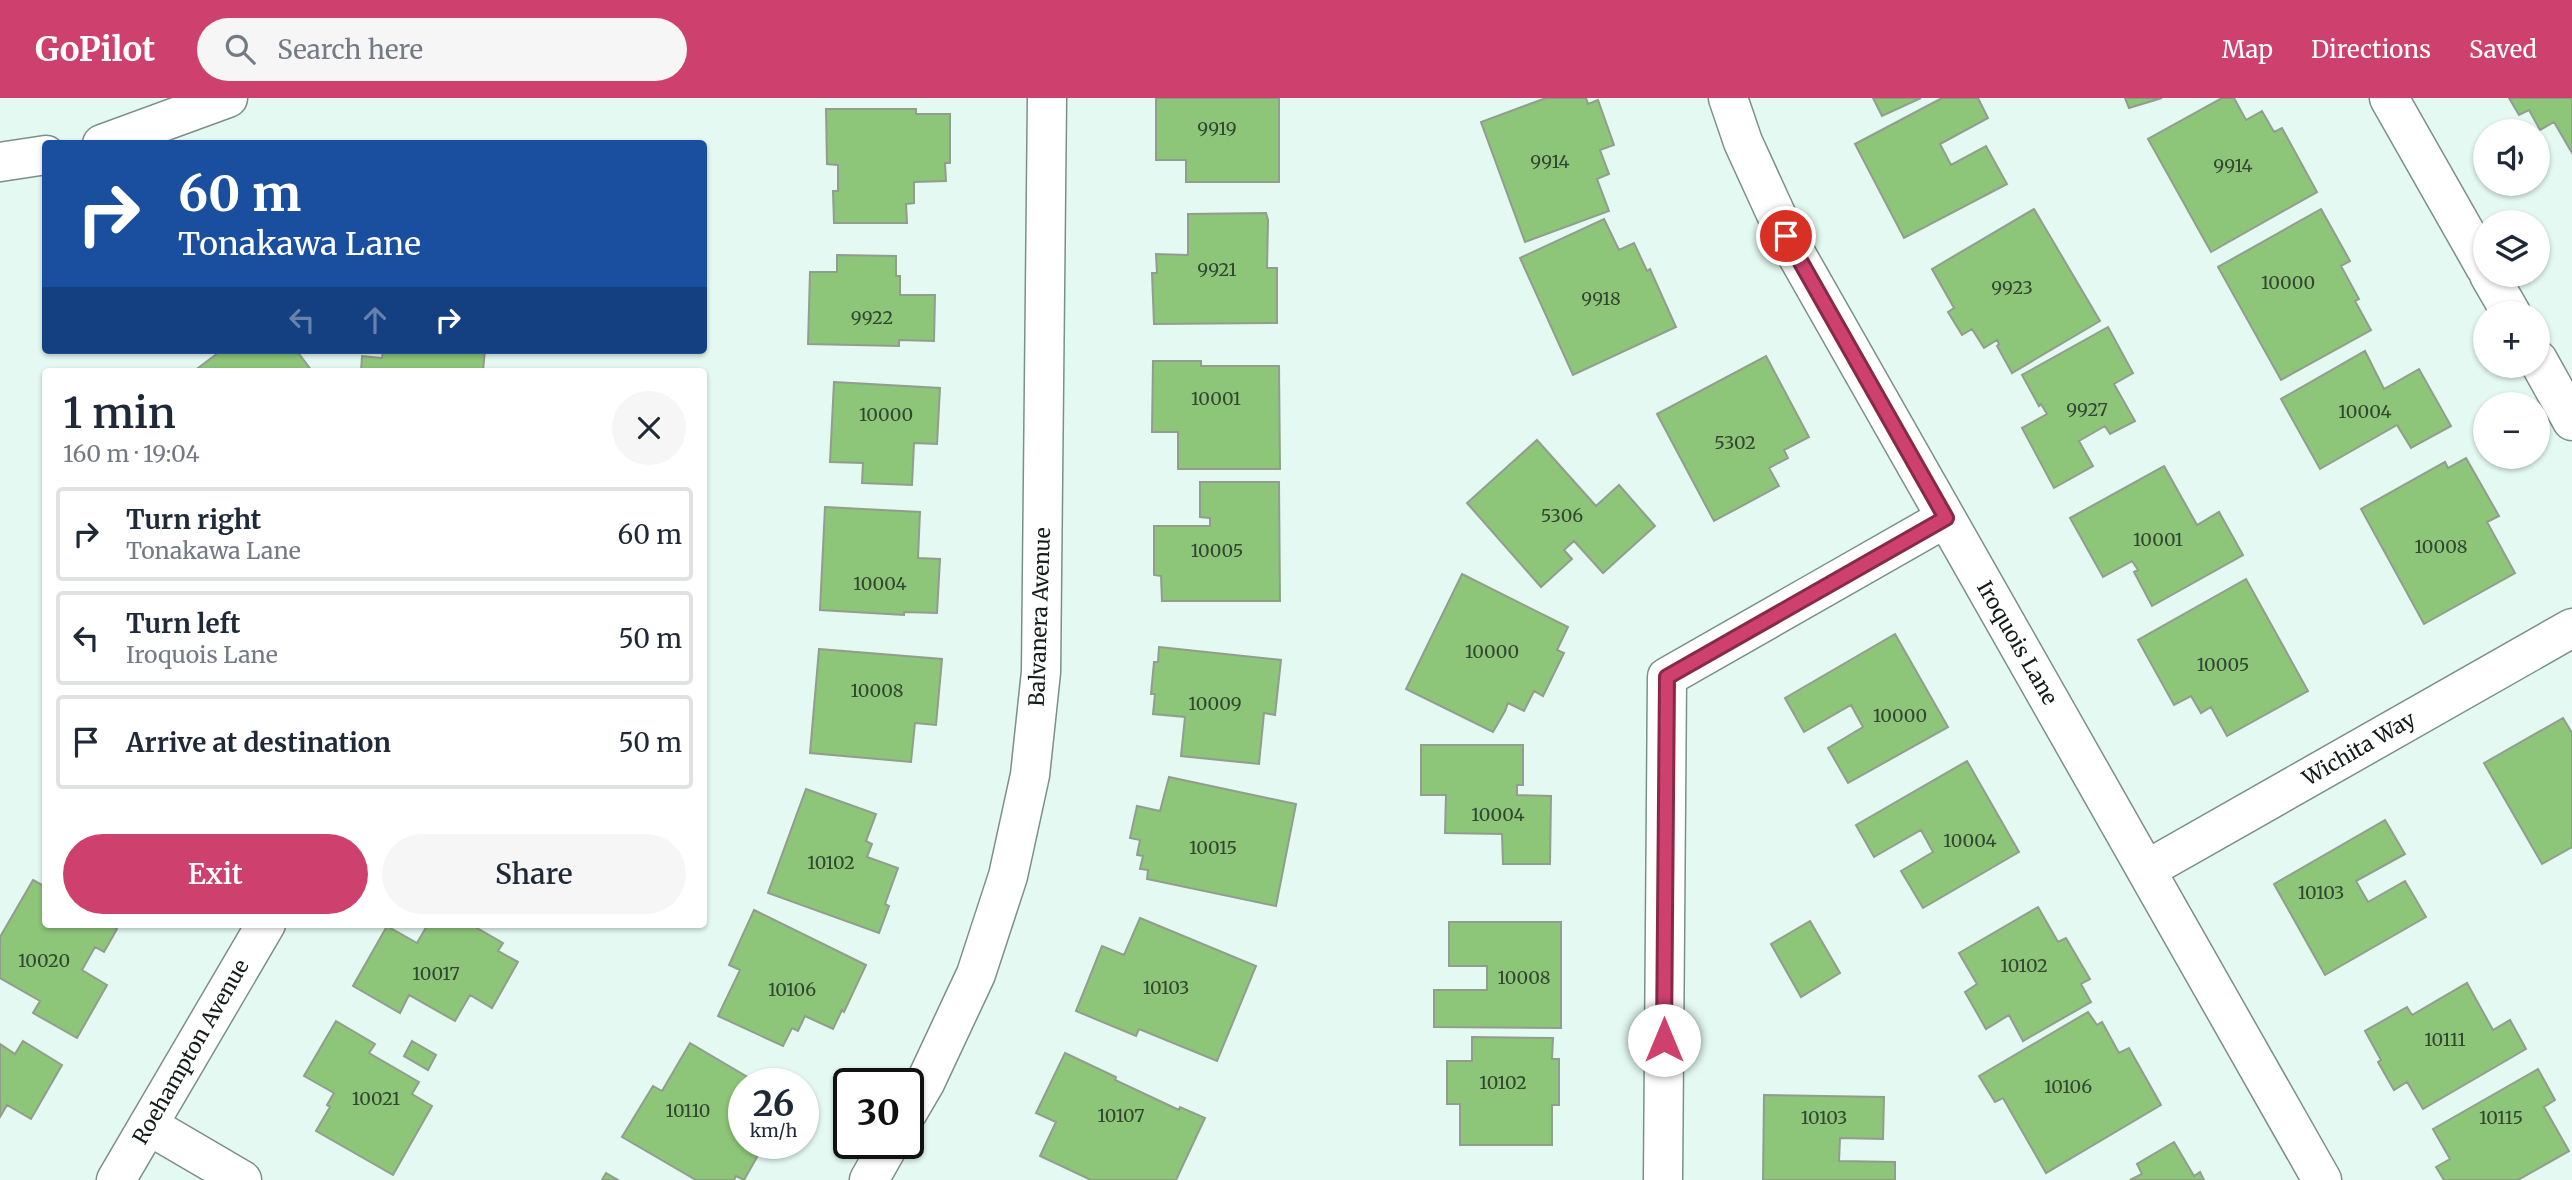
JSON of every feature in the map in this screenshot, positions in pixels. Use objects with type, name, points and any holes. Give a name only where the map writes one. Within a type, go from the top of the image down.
[{"type":"street","points":[[113,140],[228,98]]},
{"type":"street","name":"Balvanera Avenue","points":[[924,1085],[976,974],[1008,876],[1030,775],[1041,672],[1047,98]]},
{"type":"street","name":"Iroquois Lane","points":[[1728,98],[1743,142],[1786,236],[2322,1180]]},
{"type":"street","points":[[2389,98],[2473,246]]},
{"type":"street","points":[[0,162],[42,156]]},
{"type":"street","points":[[2548,378],[2572,421]]},
{"type":"street","points":[[1663,1180],[1667,677],[1946,518]]},
{"type":"street","name":"Wichita Way","points":[[2146,870],[2572,628]]},
{"type":"street","name":"Roehampton Avenue","points":[[116,1180],[264,928]]},
{"type":"street","points":[[148,1125],[242,1180]]},
{"type":"street","points":[[869,1180],[881,1159]]},
{"type":"building","points":[[1156,98],[1279,98],[1279,182],[1186,182],[1186,160],[1156,160]]},
{"type":"building","points":[[1546,98],[1586,98],[1588,104],[1598,100],[1614,145],[1600,150],[1609,174],[1597,179],[1609,211],[1525,242],[1481,122]]},
{"type":"building","points":[[1873,98],[1921,98],[1882,116]]},
{"type":"building","points":[[1942,98],[1978,98],[1988,118],[1940,144],[1951,165],[1986,146],[2007,184],[1904,238],[1855,144]]},
{"type":"building","points":[[2125,98],[2162,98],[2129,108]]},
{"type":"building","points":[[2222,98],[2234,98],[2246,120],[2262,111],[2274,132],[2282,128],[2317,192],[2211,252],[2148,139]]},
{"type":"building","points":[[2509,98],[2572,98],[2572,153],[2554,122],[2550,124],[2550,119],[2534,119],[2529,110],[2519,115]]},
{"type":"building","points":[[826,109],[916,109],[916,114],[950,114],[950,163],[945,163],[946,181],[914,182],[914,203],[906,204],[907,223],[834,223],[833,191],[838,191],[838,165],[827,164]]},
{"type":"building","points":[[2034,209],[2100,321],[2012,373],[1997,346],[1997,340],[1984,348],[1972,329],[1962,335],[1948,312],[1954,308],[1932,269]]},
{"type":"building","points":[[2321,209],[2350,261],[2341,266],[2359,299],[2355,301],[2371,330],[2281,380],[2218,267]]},
{"type":"building","points":[[1266,213],[1267,268],[1277,268],[1277,323],[1154,324],[1152,273],[1157,273],[1156,254],[1188,255],[1188,214]]},
{"type":"building","points":[[1604,219],[1619,250],[1634,243],[1647,271],[1650,269],[1676,327],[1573,375],[1520,258]]},
{"type":"building","points":[[837,255],[896,256],[900,295],[935,295],[934,341],[899,340],[899,346],[808,344],[810,272],[837,272]]},
{"type":"building","points":[[2108,327],[2133,373],[2114,384],[2135,421],[2110,434],[2105,426],[2079,441],[2093,466],[2054,488],[2022,428],[2047,414],[2041,404],[2039,406],[2022,375]]},
{"type":"building","points":[[2365,351],[2384,389],[2419,369],[2451,426],[2411,448],[2397,425],[2320,469],[2281,399]]},
{"type":"building","points":[[217,354],[299,354],[310,368],[198,368]]},
{"type":"building","points":[[382,354],[485,354],[483,368],[361,368],[362,356],[382,358]]},
{"type":"building","points":[[1766,356],[1809,437],[1784,450],[1788,458],[1769,468],[1779,486],[1714,521],[1657,414]]},
{"type":"building","points":[[1153,361],[1201,361],[1201,366],[1279,366],[1280,469],[1178,469],[1178,432],[1152,432]]},
{"type":"building","points":[[834,382],[940,388],[937,444],[914,443],[912,485],[862,483],[863,463],[830,462]]},
{"type":"building","points":[[1537,440],[1596,506],[1619,485],[1655,526],[1603,573],[1574,541],[1564,550],[1572,559],[1541,587],[1467,503]]},
{"type":"building","points":[[2466,458],[2499,516],[2487,522],[2515,573],[2424,624],[2361,509],[2445,462],[2448,468]]},
{"type":"building","points":[[2164,466],[2197,525],[2219,512],[2243,555],[2152,606],[2134,572],[2138,570],[2132,561],[2103,577],[2070,518]]},
{"type":"building","points":[[1200,482],[1279,482],[1280,601],[1162,601],[1161,576],[1154,575],[1154,526],[1210,526],[1210,518],[1200,517]]},
{"type":"building","points":[[825,507],[920,512],[918,558],[940,559],[937,613],[904,612],[904,615],[820,610]]},
{"type":"building","points":[[1462,574],[1568,627],[1557,650],[1564,653],[1543,696],[1534,691],[1524,711],[1508,703],[1493,732],[1406,689]]},
{"type":"building","points":[[2246,579],[2308,691],[2227,736],[2211,707],[2201,713],[2191,696],[2174,705],[2138,640]]},
{"type":"building","points":[[1895,634],[1948,727],[1848,783],[1828,748],[1863,727],[1851,705],[1804,732],[1785,698]]},
{"type":"building","points":[[1159,647],[1281,660],[1275,715],[1264,713],[1259,764],[1181,756],[1185,717],[1153,714],[1155,694],[1151,694],[1154,662],[1158,662]]},
{"type":"building","points":[[819,649],[942,659],[936,725],[915,723],[911,762],[810,753]]},
{"type":"building","points":[[2563,718],[2572,733],[2572,847],[2542,864],[2484,763]]},
{"type":"building","points":[[1421,745],[1523,745],[1523,785],[1517,785],[1517,795],[1551,796],[1550,864],[1503,864],[1502,834],[1445,833],[1446,795],[1421,795]]},
{"type":"building","points":[[1967,761],[2019,852],[1923,908],[1901,871],[1933,852],[1921,830],[1874,857],[1856,825]]},
{"type":"building","points":[[1169,777],[1296,804],[1276,906],[1147,879],[1148,870],[1140,869],[1143,856],[1137,855],[1140,840],[1130,838],[1137,806],[1160,811]]},
{"type":"building","points":[[806,789],[876,814],[866,841],[872,844],[867,857],[898,868],[885,904],[889,906],[879,933],[768,893]]},
{"type":"building","points":[[2385,820],[2405,854],[2356,881],[2368,902],[2405,881],[2426,917],[2325,975],[2274,884]]},
{"type":"building","points":[[33,880],[42,885],[42,928],[117,929],[104,952],[95,947],[82,970],[107,985],[77,1038],[33,1013],[40,1001],[0,978],[0,937]]},
{"type":"building","points":[[2038,907],[2058,942],[2066,938],[2090,979],[2081,984],[2091,1002],[2023,1041],[2009,1015],[1986,1029],[1965,992],[1977,984],[1959,953]]},
{"type":"building","points":[[754,910],[866,965],[833,1029],[805,1016],[798,1031],[792,1028],[783,1046],[718,1016],[740,970],[729,965]]},
{"type":"building","points":[[1140,918],[1256,966],[1217,1061],[1139,1029],[1136,1036],[1076,1011],[1102,946],[1124,955]]},
{"type":"building","points":[[1810,921],[1840,973],[1801,997],[1771,944]]},
{"type":"building","points":[[1449,922],[1561,922],[1561,1028],[1434,1027],[1434,990],[1487,990],[1487,966],[1449,966]]},
{"type":"building","points":[[386,928],[417,943],[426,928],[477,928],[503,943],[498,951],[518,962],[492,1008],[470,995],[455,1021],[409,995],[400,1013],[353,986]]},
{"type":"building","points":[[2467,983],[2493,1030],[2510,1020],[2526,1049],[2423,1109],[2407,1082],[2394,1090],[2365,1031],[2407,1007],[2412,1015]]},
{"type":"building","points":[[2088,1012],[2097,1025],[2102,1022],[2119,1053],[2129,1048],[2161,1105],[2046,1173],[2003,1098],[1995,1102],[1979,1076]]},
{"type":"building","points":[[336,1021],[375,1044],[369,1053],[419,1082],[412,1094],[432,1106],[393,1175],[316,1131],[330,1107],[327,1105],[334,1093],[304,1076]]},
{"type":"building","points":[[1472,1037],[1553,1038],[1552,1059],[1559,1059],[1559,1105],[1552,1105],[1552,1145],[1460,1145],[1460,1104],[1447,1104],[1447,1061],[1472,1061]]},
{"type":"building","points":[[23,1041],[62,1065],[31,1119],[7,1105],[0,1117],[0,1044],[15,1054]]},
{"type":"building","points":[[412,1041],[436,1055],[428,1070],[404,1056]]},
{"type":"building","points":[[690,1043],[732,1068],[728,1068],[728,1159],[756,1159],[744,1180],[736,1176],[734,1180],[696,1180],[622,1137],[653,1086],[662,1091]]},
{"type":"building","points":[[1065,1053],[1179,1110],[1180,1107],[1205,1118],[1176,1180],[1091,1180],[1040,1156],[1056,1122],[1036,1113]]},
{"type":"building","points":[[2538,1069],[2555,1100],[2544,1107],[2569,1151],[2518,1180],[2444,1180],[2436,1167],[2450,1159],[2433,1129]]},
{"type":"building","points":[[1764,1095],[1884,1097],[1883,1139],[1840,1138],[1839,1161],[1895,1162],[1895,1180],[1763,1180]]},
{"type":"building","points":[[2174,1142],[2194,1176],[2200,1172],[2204,1180],[2130,1180],[2142,1174],[2137,1164]]},
{"type":"building","points":[[606,1173],[618,1180],[602,1180]]},
{"type":"route","points":[[1664,1040],[1667,677],[1946,518],[1786,236]]}]
